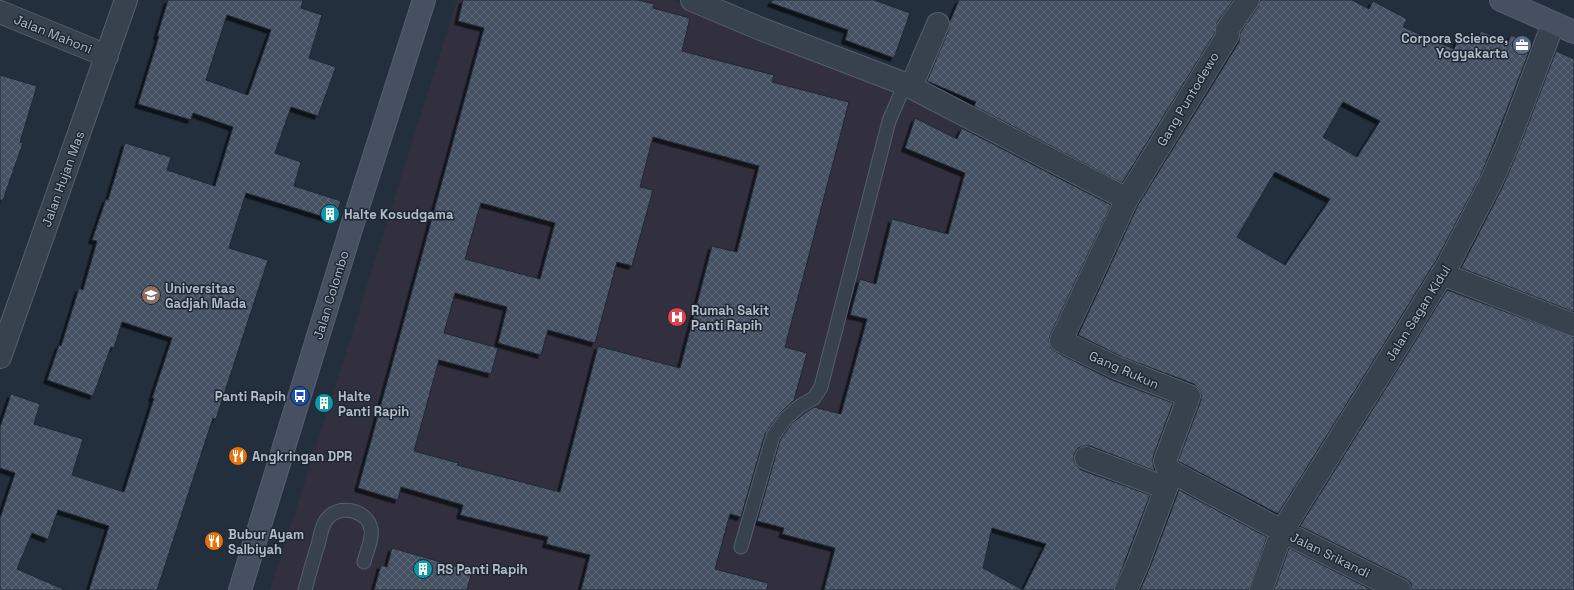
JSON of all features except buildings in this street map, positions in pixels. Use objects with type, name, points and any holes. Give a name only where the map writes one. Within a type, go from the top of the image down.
[{"type":"main road","name":"Jalan Colombo","points":[[240,590],[351,229],[424,0]]},
{"type":"main road","points":[[1501,0],[1574,32]]},
{"type":"street","name":"Jalan Hujan Mas","points":[[0,357],[5,329],[107,56],[126,0]]},
{"type":"street","points":[[692,0],[761,29],[908,86],[1127,199]]},
{"type":"street","name":"Gang Puntodewo","points":[[1061,341],[1127,199],[1228,35],[1227,30],[1248,0]]},
{"type":"street","name":"Jalan Mahoni","points":[[0,12],[107,56]]},
{"type":"street","points":[[908,86],[938,24]]},
{"type":"street","name":"Jalan Sagan Kidul","points":[[1261,590],[1282,531],[1442,274],[1491,182],[1506,148],[1553,24]]},
{"type":"street","points":[[1442,274],[1574,325]]},
{"type":"street","name":"Gang Rukun","points":[[1061,341],[1117,368],[1189,396],[1165,461],[1169,480]]},
{"type":"street","name":"Jalan Srikandi","points":[[1086,458],[1169,480],[1282,531],[1400,590]]},
{"type":"street","points":[[1126,590],[1138,564],[1169,480]]},
{"type":"lane","points":[[741,547],[773,436],[786,418],[800,406],[814,398],[821,387],[890,121],[908,86]]},
{"type":"lane","points":[[305,590],[324,523],[333,513],[339,510],[353,511],[360,514],[369,524],[371,535],[364,562]]},
{"type":"shaded area","name":"Rumah Sakit Panti Rapih","points":[[457,0],[670,0],[778,40],[1074,171],[1029,245],[926,590],[270,590]]},
{"type":"place","name":"Corpora Science, Yogyakarta","points":[[1522,45]]},
{"type":"place","name":"Halte Kosudgama","points":[[330,214]]},
{"type":"place","name":"Universitas Gadjah Mada","points":[[151,295]]},
{"type":"place","name":"Rumah Sakit Panti Rapih","points":[[677,317]]},
{"type":"place","name":"Panti Rapih","points":[[300,396]]},
{"type":"place","name":"Halte Panti Rapih","points":[[324,403]]},
{"type":"place","name":"Angkringan DPR","points":[[238,456]]},
{"type":"place","name":"Bubur Ayam Salbiyah","points":[[214,541]]},
{"type":"place","name":"RS Panti Rapih","points":[[423,569]]}]
